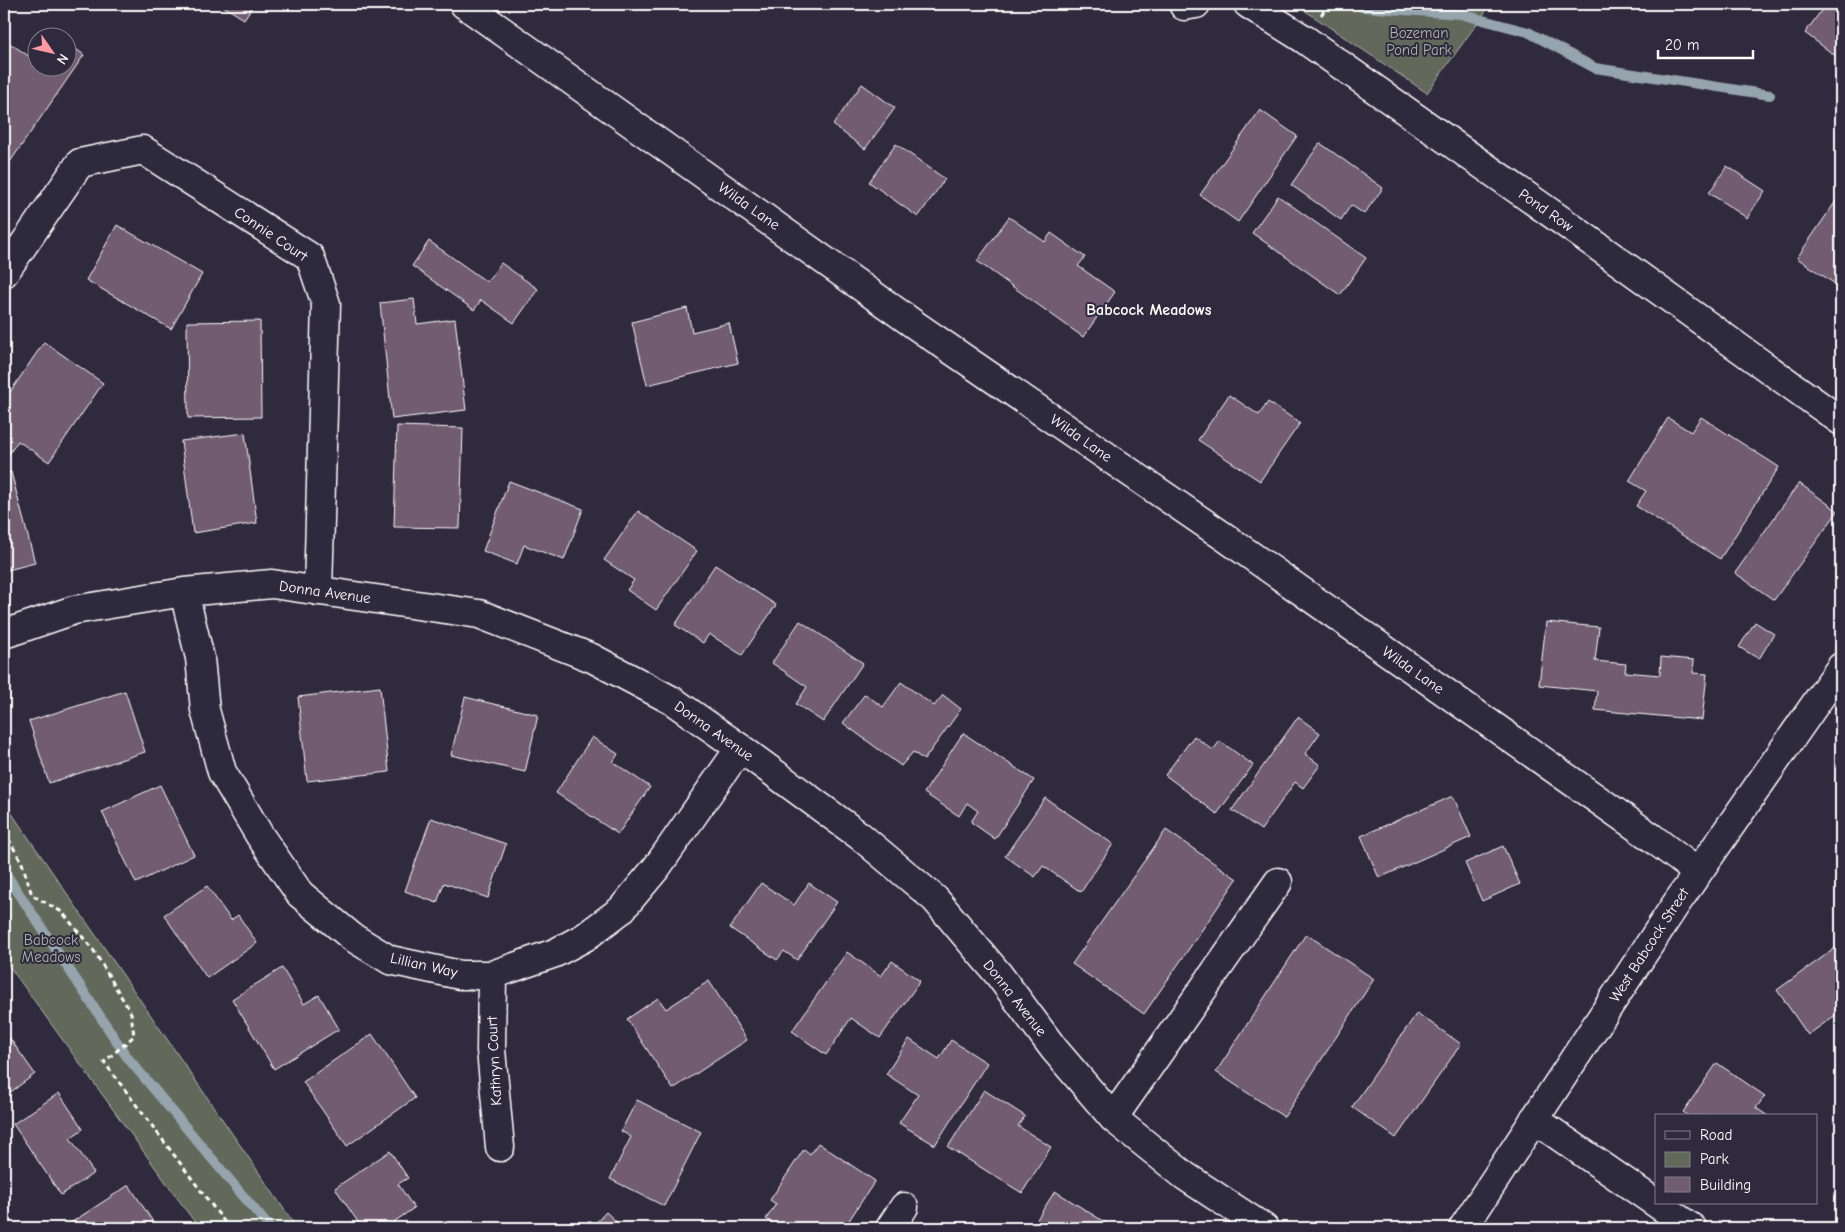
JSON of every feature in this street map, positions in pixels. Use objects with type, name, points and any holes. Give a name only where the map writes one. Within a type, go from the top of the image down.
[{"type":"street","name":"Wilda Lane","points":[[464,4],[918,327],[1226,538],[1651,837],[1697,872]]},
{"type":"street","name":"Pond Row","points":[[1248,4],[1312,45],[1590,240],[1841,421]]},
{"type":"street","name":"Connie Court","points":[[4,273],[80,163],[143,150],[310,257],[326,304],[318,591]]},
{"type":"street","name":"Donna Avenue","points":[[4,634],[74,610],[184,592],[272,584],[479,614],[592,658],[673,701],[740,748],[860,836],[935,899],[998,975],[1054,1049],[1114,1118],[1185,1176],[1264,1228]]},
{"type":"street","name":"Lillian Way","points":[[184,592],[200,658],[205,710],[222,772],[260,836],[300,894],[352,937],[390,960],[460,975],[492,975],[555,953],[586,937],[621,910],[656,867],[740,748]]},
{"type":"street","name":"West Babcock Street","points":[[1463,1228],[1697,872],[1841,667]]},
{"type":"street","points":[[1114,1118],[1278,882]]},
{"type":"street","name":"Kathryn Court","points":[[492,975],[491,1050],[500,1147]]},
{"type":"street","points":[[1534,1119],[1655,1202]]},
{"type":"street","points":[[1657,1204],[1692,1228]]},
{"type":"path","points":[[4,831],[22,863],[32,895],[62,912],[94,951],[132,1013],[134,1036],[104,1062],[229,1228]]},
{"type":"green space","name":"Bozeman Pond Park","points":[[1295,4],[1491,4],[1427,93]]},
{"type":"green space","name":"Babcock Meadows","points":[[4,802],[297,1228],[199,1228],[4,959]]},
{"type":"building","points":[[220,4],[254,4],[244,19]]},
{"type":"building","points":[[1826,4],[1841,4],[1841,60],[1805,33]]},
{"type":"building","points":[[11,44],[28,56],[28,78],[68,78],[10,162],[4,157],[4,55]]},
{"type":"building","points":[[78,50],[84,55],[78,64]]},
{"type":"building","points":[[862,84],[895,108],[865,149],[833,125]]},
{"type":"building","points":[[1260,110],[1297,136],[1238,222],[1200,195]]},
{"type":"building","points":[[1320,143],[1383,188],[1364,214],[1351,205],[1341,220],[1291,185]]},
{"type":"building","points":[[896,144],[945,179],[918,217],[869,182]]},
{"type":"building","points":[[1727,166],[1765,191],[1747,218],[1709,193]]},
{"type":"building","points":[[1278,196],[1366,258],[1340,295],[1252,233]]},
{"type":"building","points":[[1836,201],[1841,204],[1841,288],[1797,258]]},
{"type":"building","points":[[1009,217],[1045,242],[1051,233],[1085,257],[1078,266],[1115,292],[1083,337],[977,261]]},
{"type":"building","points":[[117,225],[202,274],[171,329],[86,280]]},
{"type":"building","points":[[429,241],[487,282],[501,263],[538,289],[514,323],[481,300],[474,310],[412,266]]},
{"type":"building","points":[[414,299],[417,324],[455,319],[466,410],[392,419],[380,303]]},
{"type":"building","points":[[687,308],[692,332],[729,323],[738,363],[647,385],[632,322]]},
{"type":"building","points":[[260,321],[261,417],[188,418],[187,322]]},
{"type":"building","points":[[44,342],[103,383],[49,462],[18,441],[4,461],[4,401]]},
{"type":"building","points":[[1229,395],[1259,415],[1268,402],[1300,423],[1260,481],[1198,440]]},
{"type":"building","points":[[1701,417],[1779,467],[1720,559],[1636,506],[1646,491],[1629,481],[1668,418],[1691,432]]},
{"type":"building","points":[[397,426],[463,428],[460,528],[394,527]]},
{"type":"building","points":[[245,433],[257,523],[193,533],[181,441]]},
{"type":"building","points":[[11,472],[35,563],[4,571],[4,473]]},
{"type":"building","points":[[509,481],[583,509],[564,560],[524,545],[517,564],[483,551]]},
{"type":"building","points":[[1799,483],[1838,511],[1774,600],[1735,573]]},
{"type":"building","points":[[638,511],[697,551],[656,610],[627,590],[634,580],[604,560]]},
{"type":"building","points":[[715,565],[776,605],[742,655],[709,634],[703,643],[675,625]]},
{"type":"building","points":[[800,621],[863,663],[823,722],[796,704],[807,687],[772,663]]},
{"type":"building","points":[[1546,622],[1599,627],[1595,661],[1626,664],[1625,672],[1660,675],[1661,657],[1694,660],[1693,673],[1707,674],[1702,720],[1595,710],[1597,691],[1539,685]]},
{"type":"building","points":[[1755,622],[1774,634],[1759,659],[1739,647]]},
{"type":"building","points":[[901,682],[934,706],[943,695],[961,709],[924,760],[913,752],[901,766],[843,723],[865,694],[883,707]]},
{"type":"building","points":[[380,687],[389,772],[307,781],[298,697]]},
{"type":"building","points":[[125,691],[145,752],[49,783],[29,721]]},
{"type":"building","points":[[465,697],[538,715],[525,772],[451,755]]},
{"type":"building","points":[[1298,717],[1320,733],[1305,754],[1320,765],[1303,788],[1295,782],[1261,830],[1232,810]]},
{"type":"building","points":[[963,733],[1034,780],[995,839],[971,822],[978,811],[967,803],[959,816],[924,793]]},
{"type":"building","points":[[1194,736],[1213,750],[1220,741],[1253,765],[1217,814],[1165,775]]},
{"type":"building","points":[[592,737],[618,754],[613,762],[650,787],[618,834],[556,793]]},
{"type":"building","points":[[160,785],[194,855],[136,883],[102,812]]},
{"type":"building","points":[[1453,796],[1471,837],[1379,878],[1361,836]]},
{"type":"building","points":[[1045,798],[1113,844],[1081,892],[1043,866],[1035,877],[1005,856]]},
{"type":"building","points":[[431,818],[506,844],[488,898],[444,883],[437,903],[405,891]]},
{"type":"building","points":[[1166,830],[1237,879],[1144,1014],[1072,964]]},
{"type":"building","points":[[1503,846],[1520,884],[1482,901],[1465,863]]},
{"type":"building","points":[[761,883],[794,905],[809,883],[837,902],[797,960],[784,951],[777,960],[730,928]]},
{"type":"building","points":[[207,886],[231,920],[238,915],[257,943],[207,978],[164,915]]},
{"type":"building","points":[[1306,934],[1374,979],[1284,1117],[1216,1072]]},
{"type":"building","points":[[1841,944],[1841,1011],[1808,1035],[1777,990]]},
{"type":"building","points":[[847,952],[881,976],[892,961],[920,981],[880,1038],[851,1018],[826,1055],[792,1031]]},
{"type":"building","points":[[282,968],[304,1004],[319,995],[339,1029],[274,1069],[232,999]]},
{"type":"building","points":[[709,981],[747,1040],[673,1089],[627,1019],[658,998],[666,1009]]},
{"type":"building","points":[[1417,1013],[1461,1044],[1396,1138],[1352,1107]]},
{"type":"building","points":[[4,1030],[35,1074],[4,1097]]},
{"type":"building","points":[[372,1034],[415,1098],[347,1146],[303,1082]]},
{"type":"building","points":[[909,1039],[939,1059],[951,1040],[987,1063],[935,1145],[899,1123],[918,1095],[886,1074]]},
{"type":"building","points":[[1717,1063],[1765,1096],[1756,1108],[1765,1114],[1686,1114],[1683,1112]]},
{"type":"building","points":[[984,1090],[1025,1116],[1018,1126],[1051,1147],[1022,1193],[948,1147]]},
{"type":"building","points":[[59,1093],[83,1129],[70,1138],[94,1173],[61,1195],[13,1124]]},
{"type":"building","points":[[637,1100],[701,1132],[664,1206],[610,1179],[631,1137],[621,1131]]},
{"type":"building","points":[[818,1143],[875,1181],[844,1228],[781,1228],[766,1219],[776,1204],[770,1200],[804,1149],[810,1154]]},
{"type":"building","points":[[390,1151],[408,1178],[398,1184],[414,1208],[385,1228],[362,1228],[335,1188]]},
{"type":"building","points":[[129,1185],[157,1228],[67,1228],[66,1226]]},
{"type":"building","points":[[1055,1191],[1114,1228],[1040,1228],[1034,1224]]},
{"type":"building","points":[[606,1212],[623,1228],[591,1228]]},
{"type":"waterway","points":[[1357,4],[1362,7],[1460,14],[1528,32],[1595,68],[1770,95]]},
{"type":"waterway","points":[[4,871],[127,1057],[270,1228]]},
{"type":"district","name":"Babcock Meadows","points":[[1149,309]]}]
